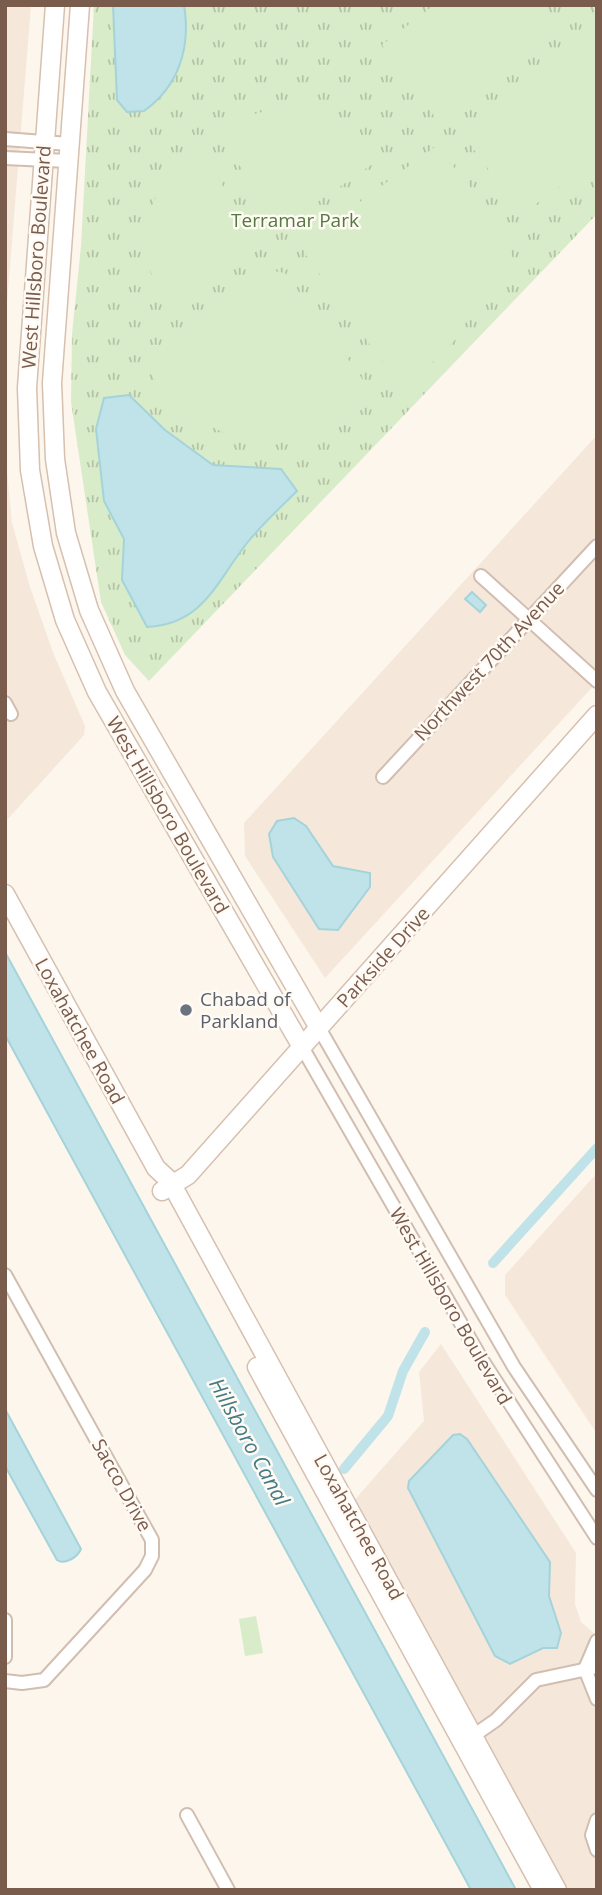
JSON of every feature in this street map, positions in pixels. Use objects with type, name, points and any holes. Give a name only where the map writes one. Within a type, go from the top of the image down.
[{"type":"street","name":"West Hillsboro Boulevard","points":[[55,5],[27,372],[27,429],[36,507],[53,584],[69,629],[97,692],[489,1372],[597,1538]]},
{"type":"street","name":"West Hillsboro Boulevard","points":[[80,5],[52,417],[59,495],[77,573],[100,640],[125,691],[501,1345],[597,1490]]},
{"type":"street","points":[[5,139],[44,151]]},
{"type":"street","points":[[5,158],[44,151],[69,152]]},
{"type":"street","name":"Northwest 70th Avenue","points":[[383,777],[597,546]]},
{"type":"street","points":[[481,576],[597,681]]},
{"type":"street","name":"Parkside Drive","points":[[167,1188],[188,1175],[597,715]]},
{"type":"street","name":"Loxahatchee Road","points":[[5,894],[558,1890]]},
{"type":"street","name":"Loxahatchee Road","points":[[167,1188],[543,1890]]},
{"type":"street","name":"Sacco Drive","points":[[5,1275],[152,1540],[152,1556],[145,1570],[44,1680],[22,1683],[5,1681]]},
{"type":"street","points":[[5,1620],[5,1657]]},
{"type":"street","points":[[597,1641],[591,1668],[597,1699]]},
{"type":"street","points":[[473,1736],[496,1720],[536,1680],[591,1668]]},
{"type":"street","points":[[187,1815],[228,1890]]},
{"type":"street","points":[[594,1825],[597,1850]]},
{"type":"shaded area","points":[[5,5],[31,5],[5,329]]},
{"type":"shaded area","points":[[597,435],[597,682],[325,978],[245,856],[244,823]]},
{"type":"shaded area","points":[[5,450],[12,523],[30,587],[54,655],[85,726],[84,735],[5,822]]},
{"type":"shaded area","points":[[597,1173],[597,1434],[505,1295],[505,1275]]},
{"type":"shaded area","points":[[441,1344],[576,1553],[575,1604],[581,1622],[597,1636],[597,1890],[563,1890],[351,1504],[424,1421],[419,1372]]},
{"type":"green space","name":"Terramar Park","points":[[94,5],[597,5],[597,214],[149,681],[125,655],[101,602],[71,402],[72,334],[81,246]]},
{"type":"green space","points":[[434,5],[542,5],[557,25],[434,116],[382,45]]},
{"type":"green space","points":[[589,35],[597,45],[597,159],[521,215],[460,130]]},
{"type":"green space","points":[[303,109],[351,132],[377,161],[290,221],[277,217],[223,143],[225,130],[243,118],[272,110]]},
{"type":"green space","points":[[436,146],[507,230],[513,260],[480,299],[456,339],[403,391],[306,255],[308,240]]},
{"type":"green space","points":[[202,155],[255,233],[254,249],[172,307],[161,292],[147,261],[144,246],[148,215],[155,199],[180,164]]},
{"type":"green space","points":[[268,270],[285,273],[377,399],[344,420],[312,434],[280,440],[249,439],[220,431],[192,415],[165,391],[141,360]]},
{"type":"green space","points":[[256,1616],[263,1653],[245,1656],[239,1619]]},
{"type":"water","points":[[113,5],[184,5],[186,36],[180,64],[166,90],[144,111],[127,112],[117,100]]},
{"type":"water","points":[[129,395],[165,430],[213,465],[281,469],[297,491],[253,536],[217,586],[196,609],[166,624],[147,627],[122,580],[124,539],[104,501],[96,429],[104,398]]},
{"type":"water","points":[[472,592],[486,605],[480,612],[465,599]]},
{"type":"water","points":[[294,818],[306,826],[333,866],[370,873],[370,887],[338,930],[319,929],[273,857],[269,834],[277,821]]},
{"type":"water","name":"Hillsboro Canal","points":[[5,952],[516,1890],[471,1890],[5,1035]]},
{"type":"water","points":[[5,1409],[81,1549],[70,1560],[57,1560],[5,1466]]},
{"type":"water","points":[[460,1434],[467,1439],[550,1562],[549,1596],[561,1633],[557,1648],[543,1648],[510,1664],[495,1656],[408,1488],[409,1481],[453,1435]]},
{"type":"waterway","points":[[493,1263],[597,1148]]},
{"type":"waterway","points":[[344,1469],[388,1416],[403,1371],[425,1332]]},
{"type":"place","name":"Chabad of Parkland","points":[[186,1010]]}]
